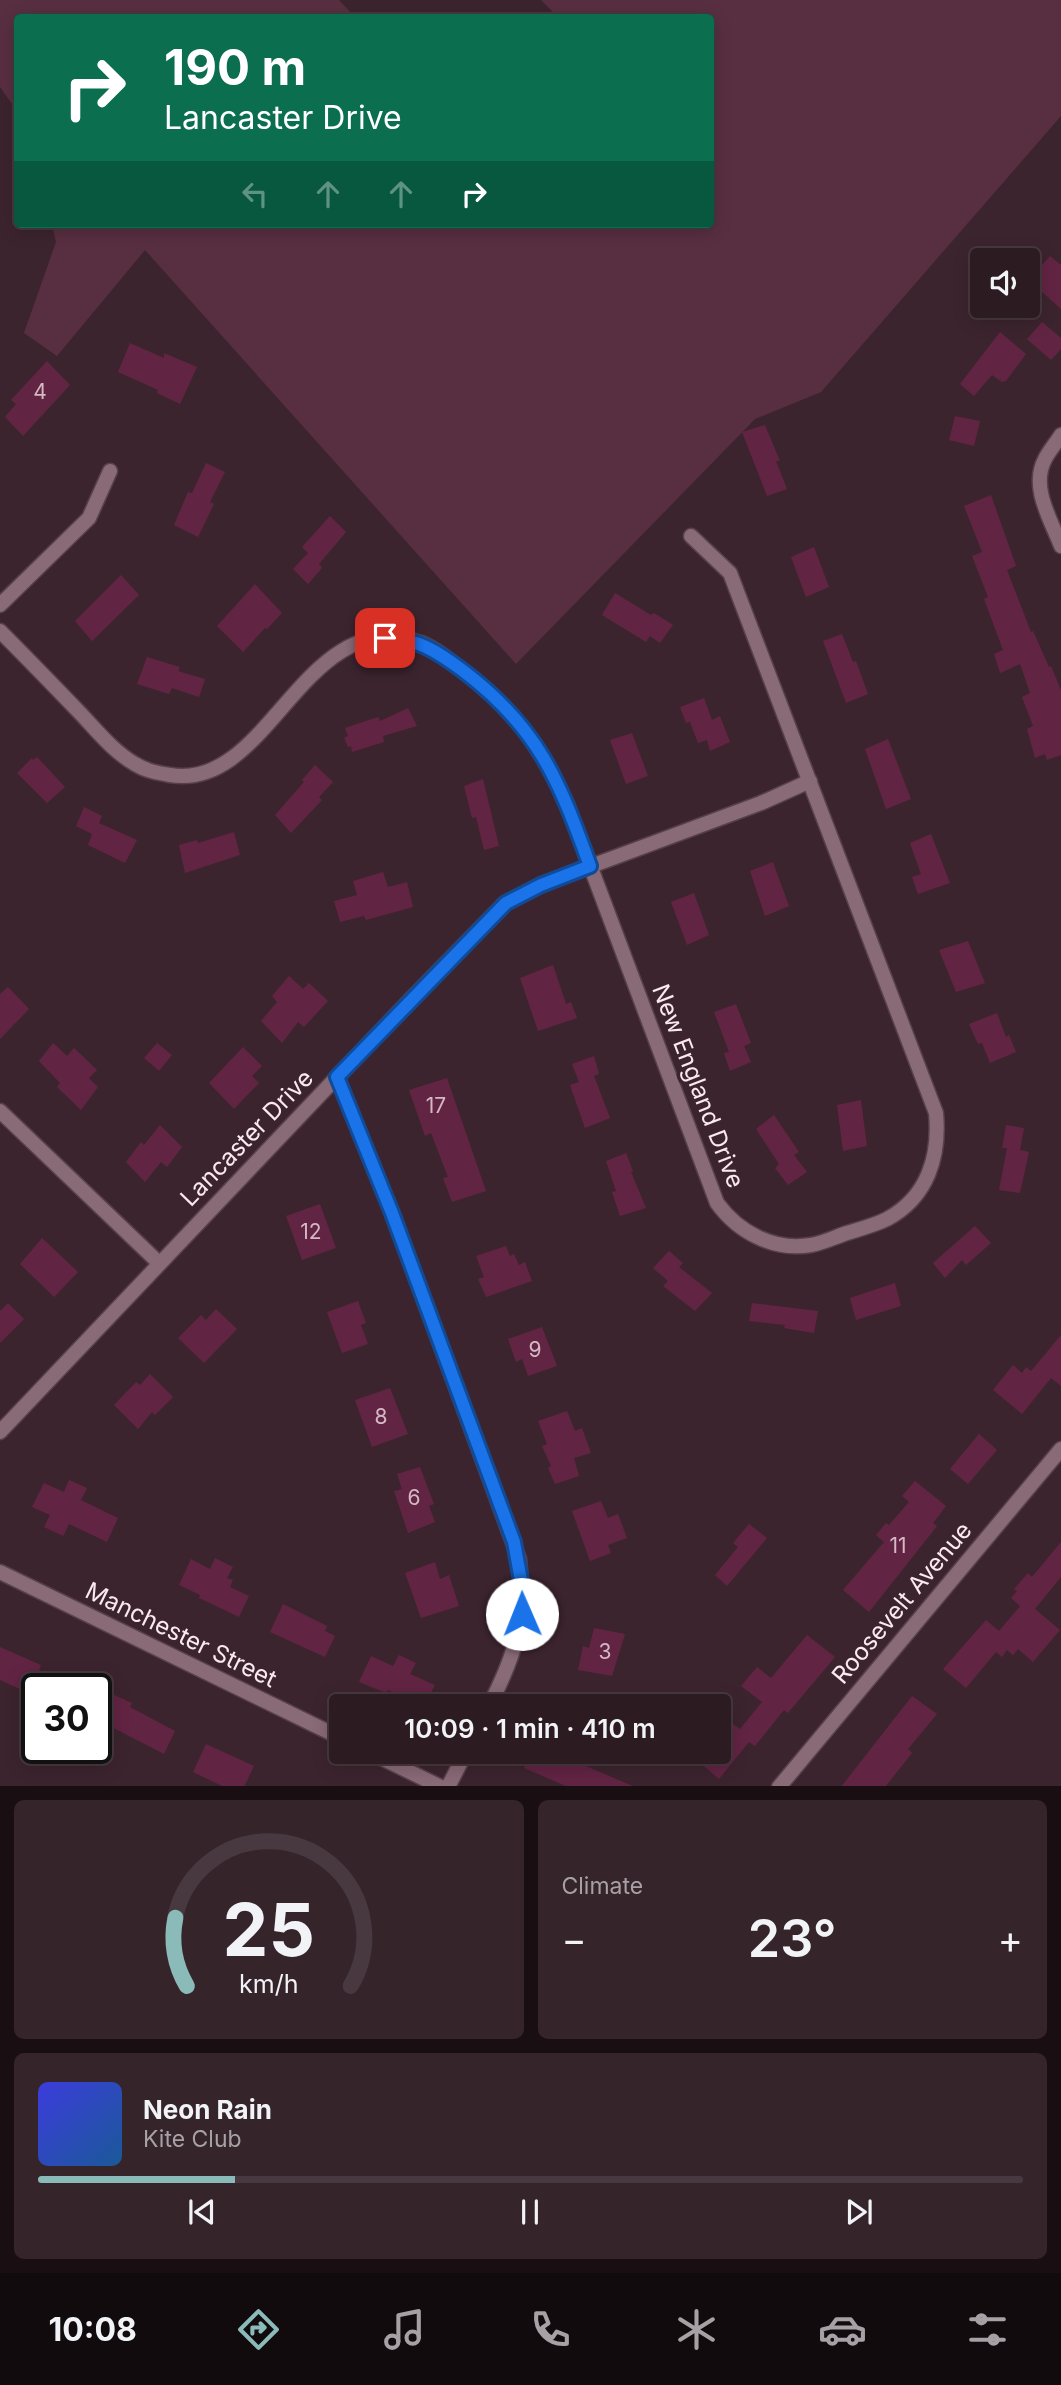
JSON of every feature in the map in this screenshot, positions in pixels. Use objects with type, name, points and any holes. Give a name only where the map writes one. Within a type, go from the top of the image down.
[{"type":"street","points":[[1061,435],[1044,461],[1040,488],[1061,546]]},
{"type":"street","points":[[0,605],[89,518],[110,471]]},
{"type":"street","name":"New England Drive","points":[[0,631],[115,749],[146,770],[173,776],[211,770],[238,754],[314,673],[332,656],[345,649],[371,639],[399,638],[421,643],[438,652],[508,709],[526,730],[549,765],[567,804],[710,1188],[723,1212],[747,1232],[759,1238],[786,1246],[814,1245],[884,1220],[909,1203],[926,1181],[936,1154],[936,1113],[730,573],[691,536]]},
{"type":"street","name":"Lancaster Drive","points":[[0,1432],[506,903],[541,885],[761,803],[810,781]]},
{"type":"street","points":[[337,1077],[392,1213],[519,1559],[522,1614],[509,1668],[495,1694]]},
{"type":"street","points":[[0,1111],[159,1263]]},
{"type":"street","name":"Roosevelt Avenue","points":[[780,1786],[1061,1449]]},
{"type":"street","name":"Manchester Street","points":[[0,1572],[329,1732]]},
{"type":"street","points":[[394,1764],[439,1786]]},
{"type":"street","points":[[449,1786],[460,1764]]},
{"type":"shaded area","points":[[0,0],[339,0],[352,14],[14,14],[14,107],[0,87]]},
{"type":"shaded area","points":[[541,0],[1061,0],[1061,116],[821,392],[755,419],[516,664],[145,250],[57,356],[24,333],[56,242],[53,228],[714,228],[714,14],[555,14]]},
{"type":"building","points":[[1050,256],[1061,265],[1061,309],[1040,290],[1040,267]]},
{"type":"building","points":[[1042,322],[1061,338],[1061,349],[1051,360],[1027,339]]},
{"type":"building","points":[[1000,332],[1026,354],[1006,381],[1002,382],[992,375],[974,396],[960,384]]},
{"type":"building","points":[[130,343],[164,358],[164,353],[197,367],[180,404],[157,393],[158,390],[118,372]]},
{"type":"building","points":[[47,361],[70,385],[23,436],[5,417],[16,404],[11,400]]},
{"type":"building","points":[[955,416],[980,421],[974,446],[949,440]]},
{"type":"building","points":[[765,425],[780,461],[776,461],[787,489],[767,496],[742,432]]},
{"type":"building","points":[[206,463],[225,472],[210,502],[214,504],[198,537],[174,525],[188,492],[192,493]]},
{"type":"building","points":[[991,495],[1016,566],[1007,570],[1031,632],[1033,631],[1061,690],[1061,755],[1047,760],[1045,754],[1035,758],[1027,729],[1033,726],[1022,697],[1030,693],[1020,664],[1000,673],[994,654],[1003,650],[984,599],[988,597],[972,556],[982,552],[964,506]]},
{"type":"building","points":[[330,516],[346,532],[319,564],[322,568],[308,584],[293,569],[308,553],[302,547]]},
{"type":"building","points":[[814,547],[829,587],[806,597],[791,557]]},
{"type":"building","points":[[121,575],[139,595],[92,641],[75,621]]},
{"type":"building","points":[[255,584],[282,613],[243,652],[217,626]]},
{"type":"building","points":[[615,593],[673,625],[660,643],[650,636],[646,642],[602,615]]},
{"type":"building","points":[[842,634],[853,662],[856,661],[868,694],[846,703],[823,641]]},
{"type":"building","points":[[147,657],[180,667],[178,671],[205,679],[199,697],[172,688],[169,694],[137,684]]},
{"type":"building","points":[[704,698],[712,720],[720,716],[730,742],[710,751],[707,740],[698,743],[690,722],[686,723],[680,707]]},
{"type":"building","points":[[408,708],[417,726],[383,736],[384,742],[352,752],[351,746],[348,747],[344,738],[348,736],[345,728],[378,717],[380,721]]},
{"type":"building","points":[[632,733],[648,776],[626,784],[610,740]]},
{"type":"building","points":[[888,739],[911,799],[886,809],[865,749]]},
{"type":"building","points":[[37,757],[65,787],[47,803],[17,773],[32,758],[33,760]]},
{"type":"building","points":[[315,765],[333,782],[319,797],[322,800],[291,833],[275,815]]},
{"type":"building","points":[[483,779],[499,846],[484,850],[476,817],[472,818],[464,786]]},
{"type":"building","points":[[84,807],[102,816],[99,823],[137,840],[125,863],[88,845],[92,834],[76,826]]},
{"type":"building","points":[[234,832],[240,855],[185,873],[179,845],[197,840],[198,843]]},
{"type":"building","points":[[931,834],[950,883],[918,894],[912,877],[921,874],[910,843]]},
{"type":"building","points":[[773,862],[789,906],[765,916],[750,871]]},
{"type":"building","points":[[383,872],[388,887],[407,882],[413,907],[366,920],[364,916],[340,922],[334,901],[357,895],[353,881]]},
{"type":"building","points":[[694,893],[709,935],[687,945],[671,902]]},
{"type":"building","points":[[968,941],[985,983],[956,992],[939,950]]},
{"type":"building","points":[[553,965],[566,1004],[571,1002],[577,1018],[538,1031],[520,978]]},
{"type":"building","points":[[289,976],[303,989],[309,983],[328,1001],[304,1027],[298,1022],[282,1043],[261,1021],[277,1002],[272,996]]},
{"type":"building","points":[[8,987],[29,1009],[0,1039],[0,994]]},
{"type":"building","points":[[736,1004],[751,1043],[744,1046],[751,1062],[730,1071],[724,1053],[729,1052],[714,1012]]},
{"type":"building","points":[[997,1013],[1006,1037],[1009,1035],[1016,1052],[990,1063],[982,1043],[978,1044],[969,1024]]},
{"type":"building","points":[[53,1043],[67,1056],[74,1048],[97,1070],[89,1078],[98,1087],[81,1110],[57,1087],[60,1083],[39,1061]]},
{"type":"building","points":[[157,1043],[172,1055],[159,1071],[144,1058]]},
{"type":"building","points":[[243,1047],[262,1066],[252,1076],[259,1083],[234,1109],[209,1083]]},
{"type":"building","points":[[594,1056],[599,1074],[594,1076],[610,1118],[585,1128],[570,1085],[579,1082],[572,1064]]},
{"type":"building","points":[[447,1078],[486,1191],[452,1202],[443,1178],[448,1177],[431,1133],[425,1136],[409,1090]]},
{"type":"building","points":[[861,1100],[867,1146],[843,1151],[837,1105]]},
{"type":"building","points":[[774,1115],[799,1152],[794,1155],[807,1172],[788,1185],[775,1168],[779,1164],[756,1129]]},
{"type":"building","points":[[160,1125],[182,1147],[167,1167],[161,1162],[145,1182],[126,1162],[141,1142],[144,1145]]},
{"type":"building","points":[[1006,1125],[1024,1128],[1020,1150],[1029,1152],[1020,1193],[999,1190],[1007,1148],[1002,1148]]},
{"type":"building","points":[[626,1153],[646,1208],[620,1216],[612,1192],[616,1191],[606,1161]]},
{"type":"building","points":[[320,1204],[336,1248],[302,1260],[286,1216]]},
{"type":"building","points":[[975,1226],[991,1243],[966,1265],[962,1260],[945,1278],[933,1263]]},
{"type":"building","points":[[42,1238],[78,1272],[54,1297],[20,1264]]},
{"type":"building","points":[[506,1246],[510,1256],[514,1254],[519,1265],[525,1262],[532,1281],[486,1297],[478,1279],[484,1277],[476,1256]]},
{"type":"building","points":[[669,1251],[683,1263],[679,1267],[712,1293],[695,1311],[663,1286],[668,1281],[653,1268]]},
{"type":"building","points":[[895,1283],[901,1306],[856,1320],[850,1298]]},
{"type":"building","points":[[358,1301],[366,1323],[361,1325],[368,1344],[342,1353],[327,1312]]},
{"type":"building","points":[[8,1303],[24,1319],[0,1343],[0,1311]]},
{"type":"building","points":[[752,1303],[818,1311],[814,1333],[784,1328],[785,1325],[749,1321]]},
{"type":"building","points":[[216,1309],[237,1329],[204,1363],[178,1338],[201,1315],[206,1320]]},
{"type":"building","points":[[542,1327],[557,1366],[528,1376],[522,1359],[516,1362],[508,1339]]},
{"type":"building","points":[[1061,1335],[1061,1386],[1051,1378],[1022,1414],[993,1390],[1013,1365],[1022,1373],[1026,1367],[1031,1371]]},
{"type":"building","points":[[150,1374],[173,1397],[155,1415],[152,1412],[138,1429],[114,1405],[136,1382],[140,1385]]},
{"type":"building","points":[[390,1388],[408,1434],[372,1447],[355,1400]]},
{"type":"building","points":[[567,1411],[575,1431],[582,1428],[591,1453],[574,1458],[579,1476],[555,1484],[542,1446],[547,1444],[538,1421]]},
{"type":"building","points":[[979,1434],[997,1450],[968,1484],[950,1469]]},
{"type":"building","points":[[420,1467],[434,1504],[429,1506],[435,1522],[408,1533],[394,1491],[402,1489],[397,1474]]},
{"type":"building","points":[[69,1480],[87,1488],[81,1500],[118,1518],[107,1542],[69,1524],[63,1536],[44,1527],[50,1515],[32,1507],[44,1483],[64,1492]]},
{"type":"building","points":[[915,1481],[946,1506],[933,1523],[937,1526],[869,1612],[843,1590],[884,1542],[876,1535],[886,1523],[889,1525],[909,1502],[902,1496]]},
{"type":"building","points":[[601,1501],[608,1518],[618,1514],[627,1538],[608,1545],[611,1553],[590,1561],[572,1511]]},
{"type":"building","points":[[749,1524],[767,1538],[727,1586],[715,1575],[738,1547],[733,1543]]},
{"type":"building","points":[[1061,1542],[1061,1577],[1035,1609],[1060,1630],[1033,1662],[1018,1649],[1013,1655],[1007,1650],[1002,1657],[996,1652],[966,1688],[943,1669],[986,1620],[999,1631],[1020,1606],[1011,1598],[1017,1591],[1014,1589],[1028,1573],[1032,1577]]},
{"type":"building","points":[[215,1558],[233,1567],[227,1578],[233,1580],[230,1587],[249,1596],[239,1617],[179,1585],[191,1559],[210,1569]]},
{"type":"building","points":[[435,1562],[440,1579],[449,1575],[459,1606],[421,1618],[405,1573]]},
{"type":"building","points":[[283,1604],[327,1626],[325,1631],[335,1636],[325,1657],[270,1632]]},
{"type":"building","points":[[594,1628],[625,1634],[612,1676],[578,1670],[583,1646],[589,1648]]},
{"type":"building","points":[[807,1635],[835,1657],[788,1713],[784,1710],[755,1746],[749,1742],[719,1779],[701,1764],[731,1764],[731,1724],[740,1729],[762,1702],[741,1686],[757,1667],[771,1678]]},
{"type":"building","points":[[0,1647],[41,1665],[39,1670],[45,1673],[21,1673],[21,1690],[0,1680]]},
{"type":"building","points":[[399,1655],[416,1663],[410,1674],[435,1685],[430,1694],[397,1694],[388,1690],[386,1693],[359,1682],[371,1656],[393,1666]]},
{"type":"building","points":[[112,1694],[132,1703],[130,1707],[175,1731],[164,1754],[112,1727]]},
{"type":"building","points":[[912,1696],[937,1714],[908,1749],[912,1753],[886,1786],[842,1786]]},
{"type":"building","points":[[206,1744],[254,1766],[244,1786],[222,1786],[193,1772]]},
{"type":"building","points":[[526,1764],[581,1764],[633,1786],[566,1786],[524,1768]]},
{"type":"route","points":[[385,638],[421,643],[438,652],[508,709],[526,730],[549,765],[590,866],[541,885],[506,903],[337,1077],[392,1213],[514,1542],[522,1586],[522,1614]]}]
